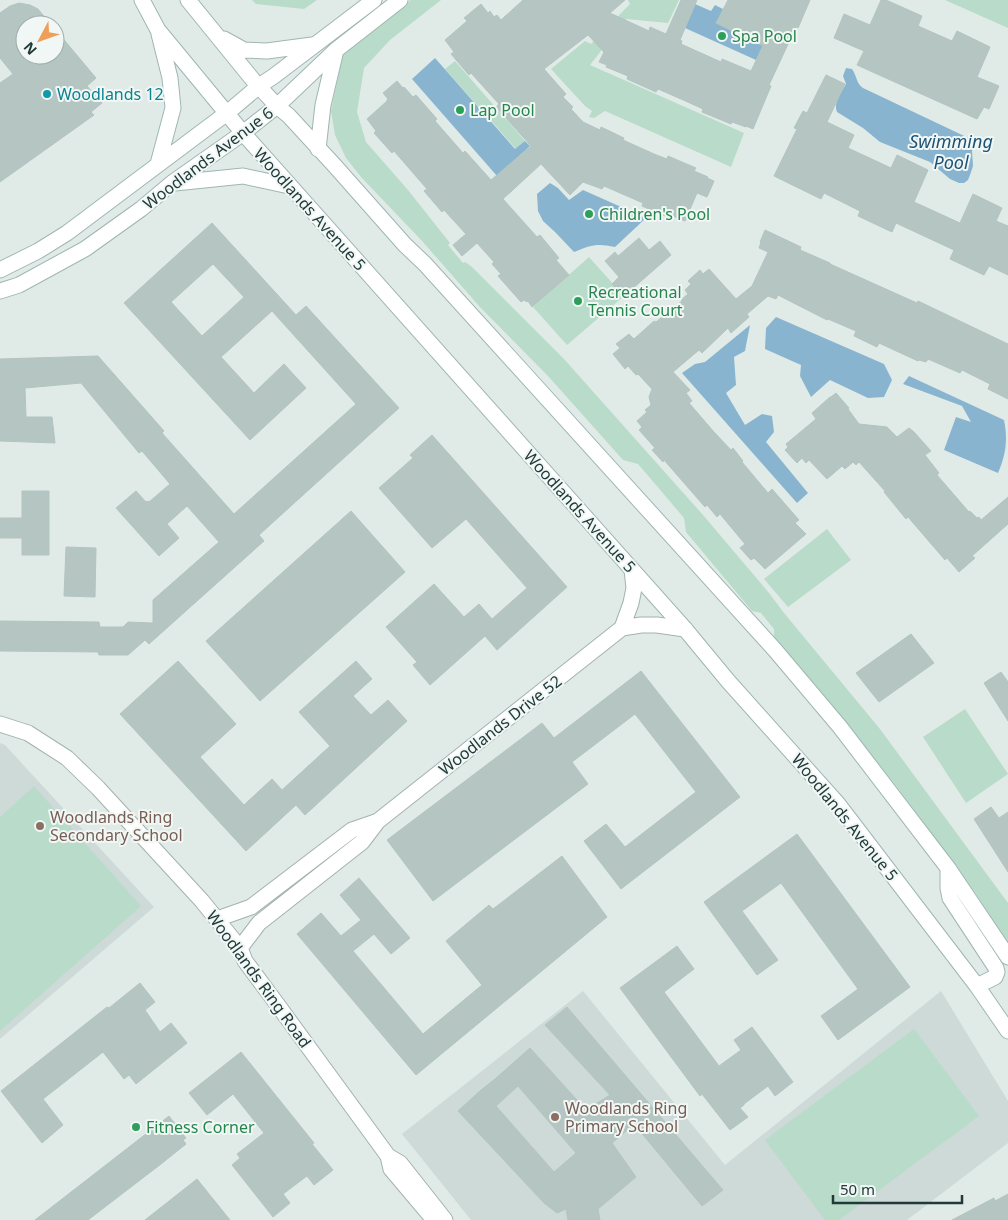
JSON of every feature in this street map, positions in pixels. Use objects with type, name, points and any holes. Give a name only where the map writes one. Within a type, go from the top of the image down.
[{"type":"main road","name":"Woodlands Avenue 5","points":[[142,0],[158,30],[243,133],[685,629],[728,681],[838,804],[976,986],[1008,1032]]},
{"type":"main road","points":[[188,0],[277,106],[289,116],[405,245],[425,264],[775,650],[840,727],[948,868],[1008,957]]},
{"type":"main road","name":"Woodlands Avenue 6","points":[[0,270],[38,251],[67,233],[374,0]]},
{"type":"main road","name":"Woodlands Avenue 6","points":[[0,291],[19,285],[84,249],[141,209],[172,183],[243,133],[277,106],[336,50],[400,0]]},
{"type":"main road","points":[[158,30],[170,78],[173,108],[158,164]]},
{"type":"main road","points":[[218,36],[244,50],[267,51],[315,45]]},
{"type":"main road","points":[[318,149],[323,105],[336,50]]},
{"type":"main road","points":[[172,183],[243,176],[289,186]]},
{"type":"main road","points":[[632,570],[634,588],[622,628],[649,625],[685,629]]},
{"type":"main road","name":"Woodlands Drive 52","points":[[240,948],[259,923],[362,842],[378,821],[622,628]]},
{"type":"main road","name":"Woodlands Ring Road","points":[[0,724],[28,733],[67,758],[98,788],[202,901],[240,948],[245,961],[388,1156],[400,1163],[445,1220]]},
{"type":"main road","name":"Woodlands Drive 52","points":[[217,920],[251,907],[352,830],[378,821]]},
{"type":"main road","points":[[948,868],[950,898],[996,968],[995,977],[976,986]]},
{"type":"main road","name":"Woodlands Ring Road","points":[[388,1156],[391,1170],[434,1220]]},
{"type":"shaded area","name":"Woodlands Ring Secondary School","points":[[0,743],[5,745],[154,907],[0,1039]]},
{"type":"shaded area","name":"Woodlands Ring Primary School","points":[[583,991],[725,1165],[941,991],[1008,1101],[1008,1143],[907,1220],[471,1220],[402,1134]]},
{"type":"green space","points":[[252,0],[317,0],[304,9],[256,4]]},
{"type":"green space","points":[[411,0],[441,0],[390,40],[364,68],[357,112],[366,142],[408,190],[450,243],[448,245],[463,263],[465,262],[472,267],[564,359],[703,515],[880,729],[1008,903],[1008,947],[976,894],[897,787],[774,637],[774,629],[761,613],[752,611],[686,532],[684,518],[638,464],[623,460],[548,376],[479,306],[423,242],[361,177],[346,158],[335,135],[331,111],[343,53]]},
{"type":"green space","points":[[628,0],[679,0],[668,23],[626,19],[590,65],[744,133],[731,167],[605,111],[594,118],[589,117],[592,111],[585,106],[551,69],[585,41],[591,44],[630,4]]},
{"type":"green space","points":[[945,0],[1008,0],[1008,28]]},
{"type":"green space","points":[[455,61],[525,141],[516,149],[445,69]]},
{"type":"green space","name":"Recreational Tennis Court","points":[[589,257],[624,296],[567,345],[533,307]]},
{"type":"green space","points":[[827,529],[851,560],[788,607],[764,579]]},
{"type":"green space","points":[[965,709],[1008,774],[966,803],[923,737]]},
{"type":"green space","name":"Woodlands Ring Secondary School","points":[[34,786],[141,906],[0,1031],[0,817]]},
{"type":"green space","points":[[914,1029],[979,1116],[839,1220],[825,1220],[765,1140]]},
{"type":"water","name":"Spa Pool","points":[[695,4],[711,11],[715,5],[723,9],[717,23],[750,40],[770,31],[756,60],[685,28]]},
{"type":"water","name":"Lap Pool","points":[[435,58],[515,149],[525,141],[530,146],[497,176],[412,79]]},
{"type":"water","name":"Swimming Pool","points":[[846,68],[852,69],[863,88],[977,142],[972,151],[973,166],[968,180],[964,183],[959,183],[950,179],[930,162],[880,142],[863,128],[837,112],[836,105],[846,84],[843,76]]},
{"type":"water","name":"Children's Pool","points":[[550,183],[558,188],[569,200],[583,190],[646,218],[615,247],[594,245],[574,252],[543,221],[538,211],[537,194]]},
{"type":"water","points":[[776,317],[884,364],[892,380],[884,397],[868,398],[830,380],[811,397],[800,376],[801,365],[765,349],[766,328]]},
{"type":"water","points":[[750,325],[745,351],[734,357],[736,385],[726,393],[745,425],[762,414],[772,416],[774,432],[766,442],[808,493],[797,503],[682,373],[695,364],[705,362]]},
{"type":"water","points":[[909,376],[1004,420],[1005,447],[998,473],[944,450],[956,417],[971,422],[962,406],[903,384]]},
{"type":"building","points":[[523,0],[625,0],[610,13],[649,31],[650,27],[666,34],[681,0],[697,0],[680,40],[682,41],[681,44],[721,62],[722,59],[751,71],[763,46],[716,23],[728,0],[810,0],[769,85],[771,86],[753,129],[732,122],[731,124],[702,112],[703,109],[658,89],[656,92],[627,79],[628,76],[599,62],[604,52],[588,35],[544,69],[566,94],[563,97],[573,107],[571,109],[583,122],[600,130],[601,127],[624,138],[623,140],[654,154],[667,159],[668,156],[696,168],[694,171],[714,181],[707,197],[697,193],[685,221],[670,215],[669,218],[642,206],[643,203],[604,186],[602,189],[583,182],[570,195],[541,164],[503,199],[537,237],[540,235],[559,258],[556,260],[569,275],[532,307],[528,301],[524,300],[521,302],[498,276],[501,274],[492,264],[494,262],[477,243],[462,256],[453,245],[466,234],[444,210],[442,212],[424,191],[427,189],[394,151],[392,153],[374,133],[376,131],[367,119],[387,101],[388,99],[383,93],[397,81],[413,97],[416,95],[437,119],[435,121],[463,153],[465,151],[491,180],[531,146],[496,107],[499,104],[471,73],[469,75],[451,54],[454,52],[445,40],[467,21],[464,18],[481,4],[488,13],[490,11],[494,17],[497,15],[501,20]]},
{"type":"building","points":[[881,0],[886,0],[922,16],[918,26],[952,41],[957,31],[990,47],[977,77],[999,86],[989,109],[984,107],[977,119],[857,65],[864,51],[834,38],[844,14],[870,25]]},
{"type":"building","name":"Woodlands 12","points":[[19,3],[30,5],[38,9],[43,15],[15,15],[15,65],[65,65],[65,41],[96,78],[87,86],[102,103],[91,112],[94,115],[0,182],[0,83],[13,74],[0,58],[0,13],[10,6]]},
{"type":"building","points":[[826,75],[845,84],[827,122],[854,135],[848,148],[891,168],[897,155],[928,170],[914,202],[960,223],[973,194],[1002,208],[996,221],[1008,226],[1008,275],[989,266],[984,275],[950,259],[954,250],[896,223],[892,232],[858,216],[860,211],[824,193],[821,199],[774,176],[797,129],[794,128],[803,111],[807,113]]},
{"type":"building","points":[[212,223],[296,315],[306,306],[399,408],[259,535],[264,541],[149,644],[145,640],[128,655],[99,655],[98,652],[0,651],[0,621],[99,622],[100,627],[123,627],[128,622],[153,623],[153,600],[219,542],[187,506],[167,524],[179,538],[159,556],[116,508],[136,491],[146,502],[149,502],[170,484],[142,451],[139,453],[81,383],[25,388],[26,417],[52,417],[55,443],[0,441],[0,359],[98,356],[164,431],[162,433],[234,514],[356,404],[272,311],[221,357],[254,393],[284,364],[306,388],[250,440],[124,303]],"holes":[[[213,264],[244,297],[202,336],[171,302]]]},
{"type":"building","points":[[765,230],[801,247],[800,250],[917,303],[918,301],[1008,344],[1008,399],[988,389],[990,384],[962,370],[960,373],[928,359],[926,362],[918,361],[879,343],[877,347],[854,336],[856,331],[827,320],[778,295],[776,299],[768,296],[747,314],[749,317],[731,333],[728,328],[702,353],[699,350],[673,372],[690,390],[686,393],[692,401],[689,403],[731,450],[733,448],[768,493],[772,489],[799,520],[795,523],[806,534],[765,569],[754,558],[751,560],[740,548],[745,544],[720,514],[717,517],[707,505],[705,507],[664,460],[663,462],[652,450],[655,448],[639,430],[642,427],[637,421],[647,412],[645,410],[651,405],[649,397],[652,389],[628,366],[625,369],[613,354],[620,348],[616,344],[629,334],[634,339],[654,321],[656,322],[682,301],[688,294],[685,290],[691,284],[688,281],[700,270],[703,274],[709,269],[736,299],[752,286],[768,252],[759,248]]},
{"type":"building","points":[[639,238],[649,250],[660,241],[671,255],[624,296],[612,284],[619,277],[605,261],[615,252],[618,256]]},
{"type":"building","points":[[836,393],[849,408],[859,424],[887,427],[897,437],[909,428],[914,432],[931,451],[925,455],[939,473],[937,475],[969,512],[977,518],[979,517],[981,520],[1008,497],[1008,524],[972,556],[975,558],[959,572],[947,558],[945,560],[908,517],[906,519],[885,491],[859,462],[856,465],[853,462],[845,469],[842,466],[827,479],[809,460],[806,463],[802,458],[797,463],[785,450],[788,447],[786,444],[816,419],[812,413]]},
{"type":"building","points":[[432,435],[567,587],[497,650],[485,636],[430,685],[413,665],[417,662],[386,627],[434,584],[464,617],[479,604],[492,619],[527,588],[466,519],[432,548],[379,488],[413,458],[410,455]]},
{"type":"building","points":[[22,491],[49,491],[49,555],[22,555],[22,538],[0,538],[0,518],[22,518]]},
{"type":"building","points":[[351,511],[405,572],[260,701],[206,641]]},
{"type":"building","points":[[66,547],[96,548],[95,597],[64,596]]},
{"type":"building","points":[[911,634],[934,663],[879,702],[856,673]]},
{"type":"building","points":[[178,661],[236,724],[200,757],[244,805],[272,779],[282,790],[330,746],[299,712],[356,661],[372,679],[353,696],[371,715],[388,700],[407,721],[305,815],[296,805],[246,851],[120,714]]},
{"type":"building","points":[[641,671],[740,797],[621,889],[584,841],[606,824],[625,847],[696,792],[635,714],[572,762],[588,784],[433,901],[387,840],[542,723],[554,738]]},
{"type":"building","points":[[1001,672],[1008,682],[1008,721],[984,683]]},
{"type":"building","points":[[991,807],[999,818],[1008,812],[1008,872],[974,819]]},
{"type":"building","points":[[797,834],[910,987],[838,1040],[821,1016],[858,989],[781,883],[742,911],[778,960],[757,975],[704,902]]},
{"type":"building","points":[[562,856],[607,917],[416,1075],[297,934],[321,913],[341,936],[361,920],[340,895],[359,878],[410,938],[391,954],[374,934],[353,951],[423,1034],[482,985],[446,941],[489,905],[493,909]]},
{"type":"building","points":[[677,946],[694,969],[664,992],[719,1066],[741,1050],[734,1040],[752,1027],[793,1082],[775,1096],[768,1086],[744,1104],[740,1108],[748,1117],[730,1130],[702,1094],[700,1096],[620,988]]},
{"type":"building","points":[[140,983],[155,1002],[145,1010],[160,1032],[171,1023],[187,1043],[136,1084],[129,1075],[124,1079],[103,1052],[43,1099],[63,1125],[42,1143],[1,1091]]},
{"type":"building","points":[[567,1007],[723,1190],[702,1206],[634,1124],[612,1143],[636,1177],[598,1209],[600,1220],[568,1220],[566,1209],[557,1213],[544,1203],[458,1111],[530,1048],[586,1110],[610,1095],[545,1025]],"holes":[[[518,1086],[576,1153],[554,1172],[496,1106]]]},
{"type":"building","points":[[241,1052],[314,1143],[312,1144],[333,1170],[314,1185],[307,1176],[283,1194],[290,1203],[273,1217],[232,1165],[240,1158],[237,1154],[264,1133],[233,1094],[207,1115],[189,1093]]},
{"type":"building","points":[[169,1116],[186,1138],[183,1140],[186,1144],[161,1164],[88,1220],[35,1220]]},
{"type":"building","points":[[197,1179],[230,1220],[145,1220]]},
{"type":"building","points":[[1008,1194],[1008,1220],[952,1220],[994,1198],[995,1201]]},
{"type":"place","name":"Spa Pool","points":[[722,36]]},
{"type":"place","name":"Woodlands 12","points":[[47,94]]},
{"type":"place","name":"Lap Pool","points":[[460,110]]},
{"type":"place","name":"Children's Pool","points":[[589,214]]},
{"type":"place","name":"Recreational Tennis Court","points":[[578,301]]},
{"type":"place","name":"Woodlands Ring Secondary School","points":[[40,826]]},
{"type":"place","name":"Woodlands Ring Primary School","points":[[555,1117]]},
{"type":"place","name":"Fitness Corner","points":[[136,1127]]}]
